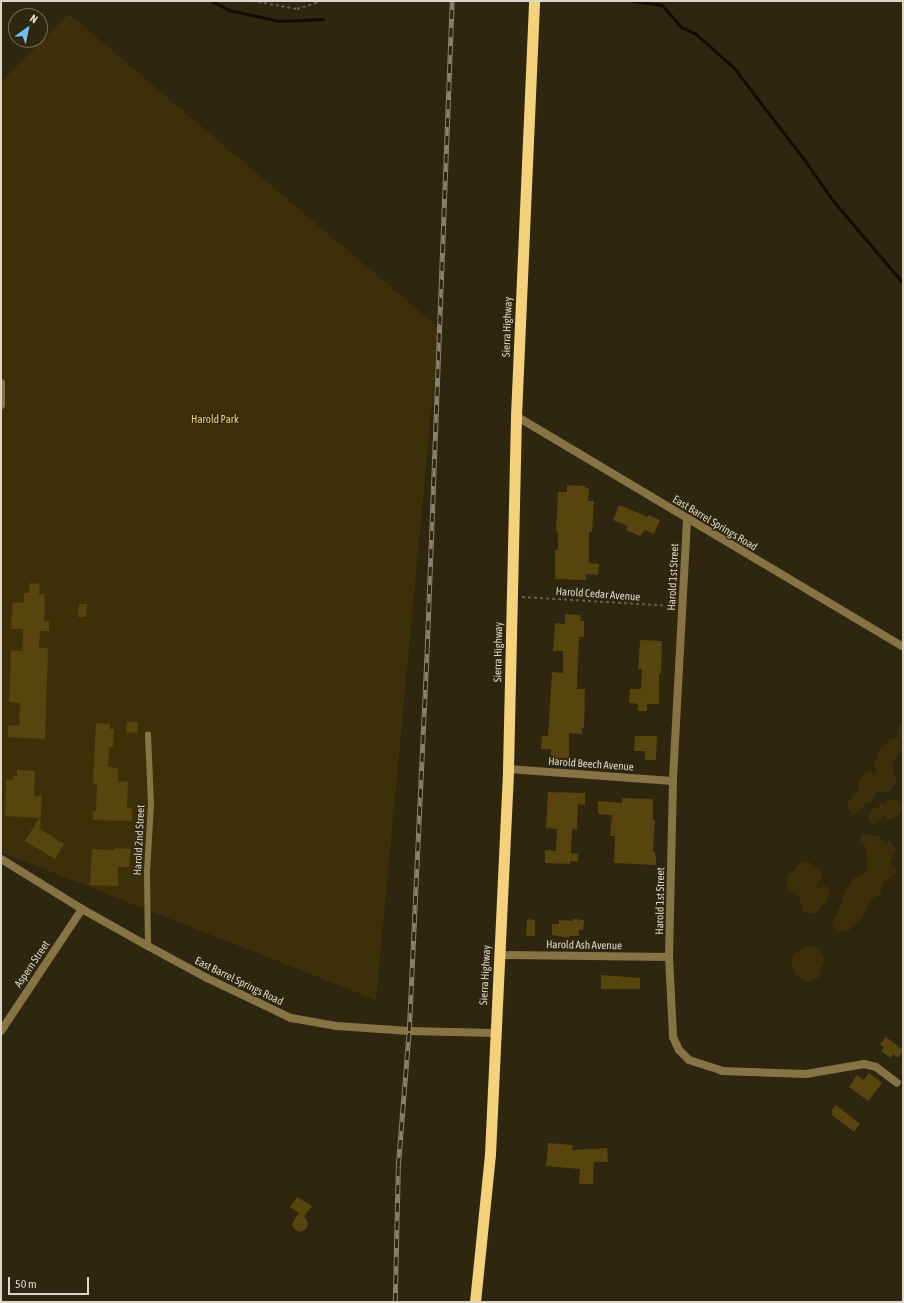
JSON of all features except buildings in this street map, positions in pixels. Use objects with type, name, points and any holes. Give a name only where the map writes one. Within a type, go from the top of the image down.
[{"type":"highway","name":"Sierra Highway","points":[[475,1302],[490,1154],[508,769],[516,416],[534,1]]},
{"type":"street","points":[[1,383],[1,405]]},
{"type":"street","name":"East Barrel Springs Road","points":[[516,416],[687,520],[903,647]]},
{"type":"street","name":"Harold 1st Street","points":[[687,520],[674,781],[670,957],[673,1037],[679,1050],[689,1060],[722,1071],[806,1074],[864,1064],[876,1067],[897,1083]]},
{"type":"street","name":"Harold Beech Avenue","points":[[508,769],[674,781]]},
{"type":"street","name":"East Barrel Springs Road","points":[[1,859],[82,909],[148,946],[207,978],[291,1018],[337,1026],[402,1030],[495,1032]]},
{"type":"street","name":"Aspern Street","points":[[1,1030],[82,909]]},
{"type":"street","name":"Harold Ash Avenue","points":[[499,956],[670,957]]},
{"type":"lane","name":"Harold 2nd Street","points":[[148,735],[151,804],[147,872],[148,946]]},
{"type":"path","points":[[252,1],[297,9],[322,1]]},
{"type":"path","name":"Harold Cedar Avenue","points":[[512,596],[683,607]]},
{"type":"green space","name":"Harold Park","points":[[69,14],[439,328],[376,1000],[1,852],[1,82],[35,48],[48,48],[48,35]]},
{"type":"green space","points":[[902,723],[903,740],[901,740],[903,748],[892,762],[894,773],[892,775],[896,776],[896,783],[889,791],[880,792],[877,790],[872,801],[864,804],[861,810],[853,816],[848,808],[848,801],[858,791],[859,783],[864,774],[870,771],[875,775],[877,770],[873,764],[878,756],[878,752],[890,739],[899,737],[899,727]]},
{"type":"green space","points":[[887,798],[900,802],[902,807],[899,815],[889,820],[885,819],[884,815],[876,824],[872,825],[868,817],[870,811],[876,807],[879,808],[879,803],[881,802],[885,805]]},
{"type":"green space","points":[[862,834],[879,836],[885,844],[889,841],[896,849],[890,863],[897,868],[894,876],[883,882],[880,895],[871,899],[862,918],[848,931],[836,931],[832,923],[843,900],[844,893],[854,878],[864,874],[869,868],[866,865],[868,859],[865,845],[860,841]]},
{"type":"green space","points":[[801,862],[809,862],[821,871],[822,878],[816,886],[818,889],[825,886],[830,888],[827,901],[815,914],[803,912],[799,897],[786,890],[788,876]]},
{"type":"green space","points":[[807,946],[814,946],[820,950],[825,958],[819,977],[811,982],[805,982],[794,974],[791,960],[795,953]]},
{"type":"waterway","points":[[212,1],[229,10],[279,21],[323,19]]},
{"type":"waterway","points":[[633,1],[662,5],[681,27],[696,34],[734,68],[805,161],[834,202],[903,283]]},
{"type":"railway","points":[[395,1302],[398,1167],[409,1031],[427,648],[452,1]]}]
